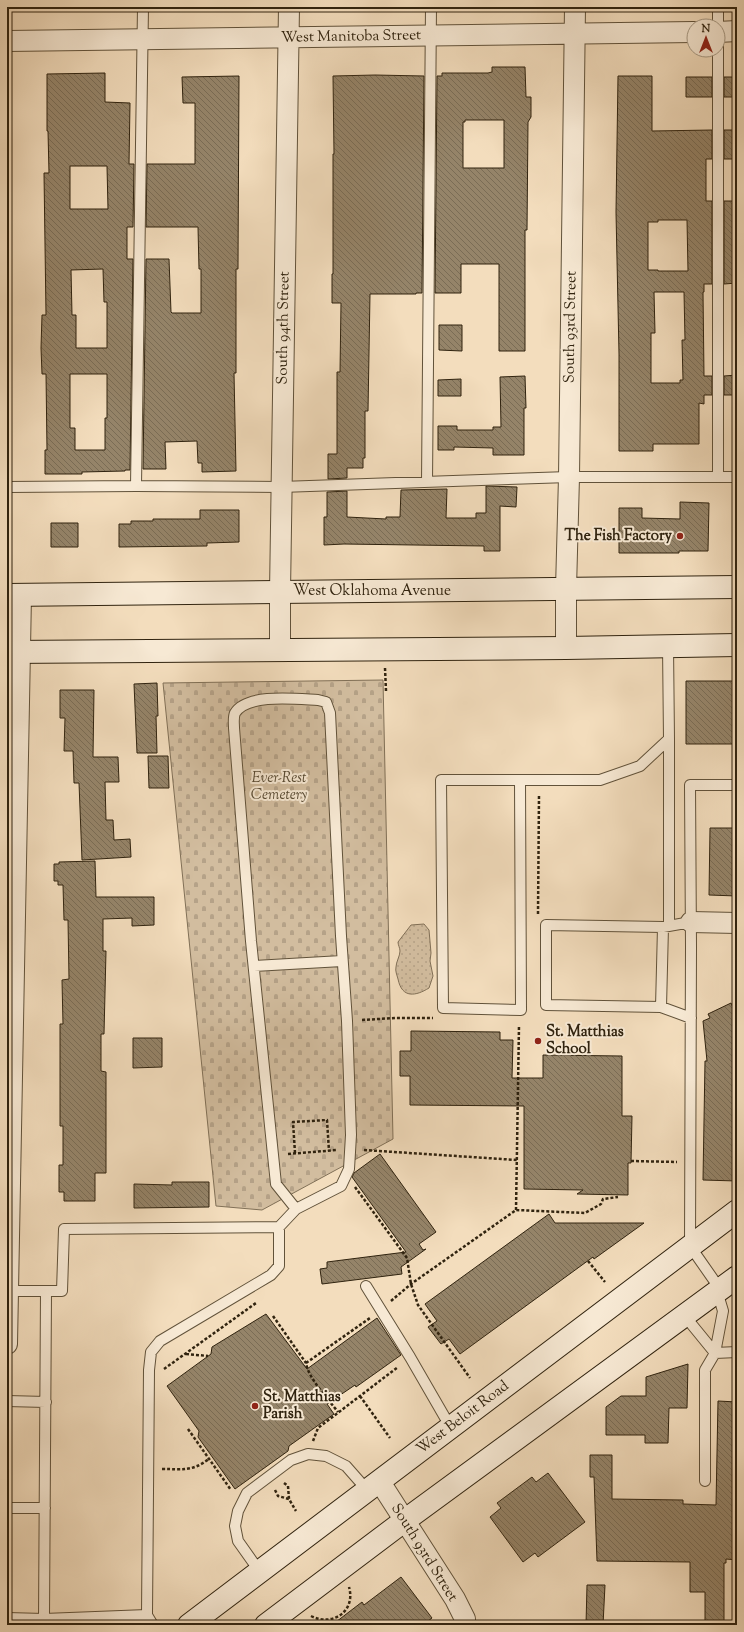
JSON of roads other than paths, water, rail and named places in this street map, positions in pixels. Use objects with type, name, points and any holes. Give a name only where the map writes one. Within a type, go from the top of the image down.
[{"type":"main road","name":"West Oklahoma Avenue","points":[[14,595],[737,587]]},
{"type":"main road","points":[[14,652],[566,648],[737,645]]},
{"type":"main road","name":"West Beloit Road","points":[[189,1625],[737,1211]]},
{"type":"main road","points":[[266,1625],[404,1521],[725,1286]]},
{"type":"street","name":"South 94th Street","points":[[280,650],[281,487],[289,7]]},
{"type":"street","name":"South 93rd Street","points":[[566,648],[575,7]]},
{"type":"street","points":[[726,32],[737,31]]},
{"type":"street","name":"West Manitoba Street","points":[[7,41],[686,32]]},
{"type":"street","points":[[7,1344],[14,595]]},
{"type":"street","points":[[691,922],[737,923]]},
{"type":"street","name":"South 93rd Street","points":[[374,1486],[404,1521],[455,1599],[465,1619],[465,1625]]},
{"type":"lane","points":[[136,486],[143,7]]},
{"type":"lane","points":[[426,482],[431,7]]},
{"type":"lane","points":[[718,7],[718,18]]},
{"type":"lane","points":[[718,58],[718,477]]},
{"type":"lane","points":[[7,488],[136,486],[281,487],[569,477],[737,477]]},
{"type":"lane","points":[[661,1007],[666,927],[669,739],[668,646]]},
{"type":"lane","points":[[153,1625],[147,1615],[149,1370],[151,1352],[160,1341],[272,1275],[279,1266],[279,1227],[296,1209],[341,1186],[349,1168],[351,1135],[347,1022],[342,961],[330,713],[326,702],[318,700],[255,700],[242,706],[235,714],[234,728],[254,966],[276,1184],[280,1191],[296,1209]]},
{"type":"lane","points":[[520,780],[521,1010],[443,1008],[441,780],[520,780],[539,780],[600,780],[640,766],[669,739]]},
{"type":"lane","points":[[705,1480],[705,1370],[715,1353],[723,1311],[725,1286],[690,1246],[690,785],[737,785]]},
{"type":"lane","points":[[691,922],[666,927],[546,925],[546,1005],[661,1007],[691,1018]]},
{"type":"lane","points":[[254,966],[342,961]]},
{"type":"lane","points":[[8,1291],[62,1291],[64,1229],[279,1227]]},
{"type":"lane","points":[[366,1286],[410,1357],[451,1428]]},
{"type":"lane","points":[[44,1619],[46,1291]]},
{"type":"lane","points":[[684,1315],[715,1353]]},
{"type":"lane","points":[[715,1353],[737,1352]]},
{"type":"lane","points":[[7,1401],[46,1402]]},
{"type":"lane","points":[[260,1572],[238,1541],[235,1526],[238,1511],[247,1493],[291,1460],[308,1454],[326,1456],[346,1466],[374,1486]]},
{"type":"lane","points":[[7,1508],[44,1508]]},
{"type":"lane","points":[[7,1618],[44,1619],[147,1615]]},
{"type":"place","name":"The Fish Factory","points":[[680,536]]},
{"type":"place","name":"St. Matthias School","points":[[538,1041]]},
{"type":"place","name":"St. Matthias Parish","points":[[255,1406]]},
{"type":"park label","name":"Ever-Rest Cemetery","points":[[279,786]]}]
